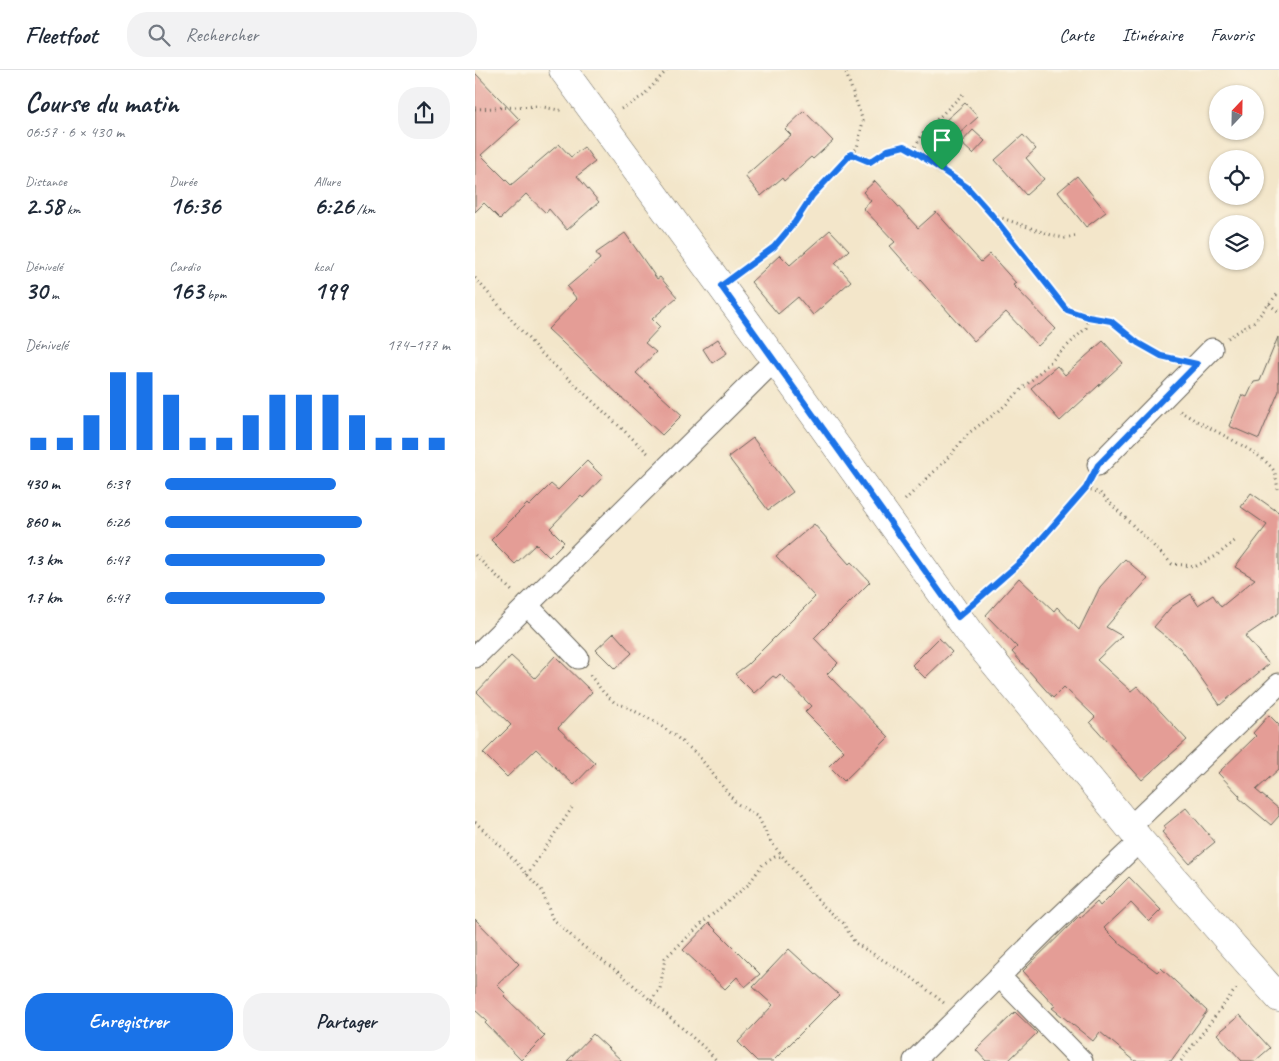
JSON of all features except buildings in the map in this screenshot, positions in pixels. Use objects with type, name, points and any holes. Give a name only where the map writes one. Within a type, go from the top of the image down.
[{"type":"street","points":[[563,70],[775,360],[969,632],[1135,834],[1279,998]]},
{"type":"street","points":[[1098,465],[1204,357]]},
{"type":"street","points":[[475,657],[775,360]]},
{"type":"street","points":[[527,605],[578,658]]},
{"type":"street","points":[[914,1061],[999,976],[1279,684]]},
{"type":"street","points":[[999,976],[1082,1061]]},
{"type":"path","points":[[475,109],[538,106],[561,112],[595,113],[643,96],[667,70]]},
{"type":"path","points":[[721,286],[774,247],[795,222],[812,196],[857,148],[863,121],[845,70]]},
{"type":"path","points":[[913,151],[922,134],[963,94]]},
{"type":"path","points":[[851,154],[870,162],[888,150],[904,146],[913,151],[967,187],[992,215],[1067,310],[1088,317],[1111,321],[1138,343],[1161,356],[1204,357],[1255,321],[1279,292]]},
{"type":"path","points":[[992,215],[1054,236],[1065,238],[1079,235]]},
{"type":"path","points":[[475,278],[540,352],[665,468]]},
{"type":"path","points":[[1269,304],[1279,312]]},
{"type":"path","points":[[885,514],[900,504],[944,462],[970,432],[999,411],[1086,328],[1088,317]]},
{"type":"path","points":[[1163,398],[1191,419],[1255,452],[1274,472],[1278,489]]},
{"type":"path","points":[[958,617],[1024,559],[1086,488],[1098,465]]},
{"type":"path","points":[[1086,488],[1100,493],[1172,564],[1196,566],[1216,556],[1236,540]]},
{"type":"path","points":[[475,555],[527,605]]},
{"type":"path","points":[[578,658],[603,692],[614,702],[655,722],[675,735],[697,754],[736,803],[759,817],[771,842],[820,903],[843,924],[855,943],[911,977],[960,1015]]},
{"type":"path","points":[[527,875],[572,808]]},
{"type":"path","points":[[475,822],[505,850],[542,891],[552,918],[580,944],[622,975],[651,1000],[717,1061]]},
{"type":"path","points":[[651,1000],[660,989],[665,958],[708,918],[748,885],[763,864],[775,857],[784,857]]},
{"type":"path","points":[[1181,1061],[1252,966]]},
{"type":"route","points":[[904,146],[942,170],[967,187],[992,215],[1067,310],[1088,317],[1111,321],[1138,343],[1161,356],[1197,364],[1098,465],[1086,488],[1024,559],[958,617],[721,286],[774,247],[795,222],[812,196],[851,154],[870,162],[888,150],[904,146]]}]
